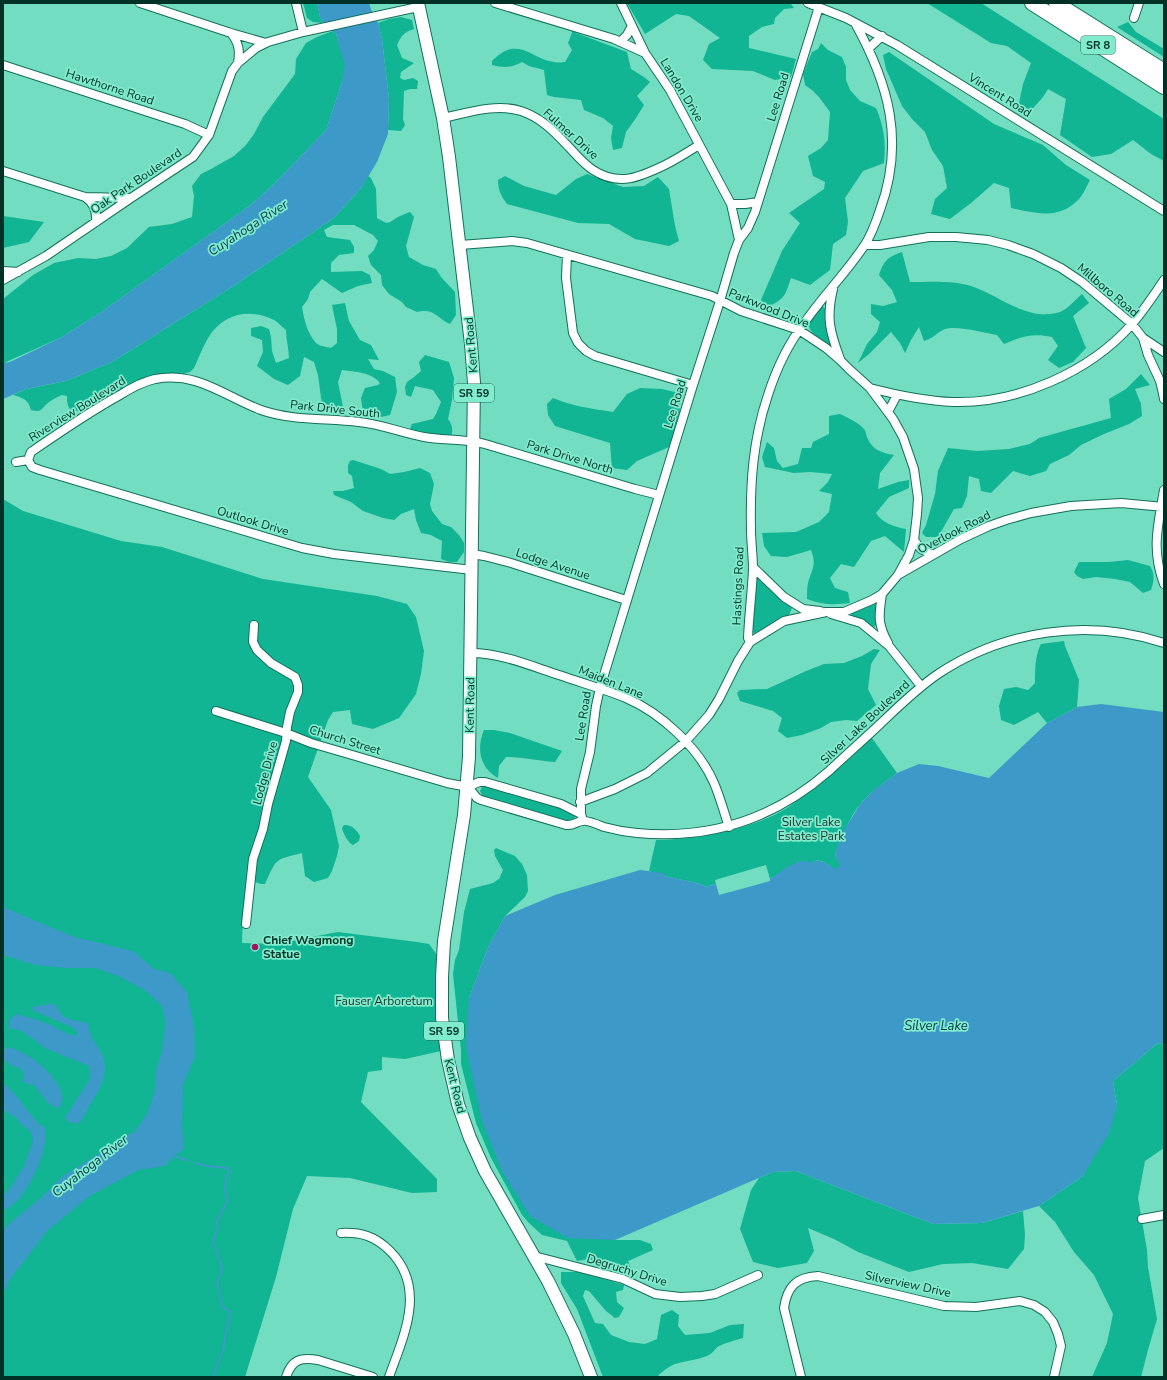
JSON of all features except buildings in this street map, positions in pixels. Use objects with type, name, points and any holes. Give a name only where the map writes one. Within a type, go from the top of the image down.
[{"type":"highway","name":"SR 8","points":[[1032,3],[1164,87]]},
{"type":"highway","name":"SR 8","points":[[1056,3],[1164,70]]},
{"type":"main road","name":"Kent Road","points":[[418,5],[424,26],[443,118],[473,359],[474,442],[468,787],[444,941],[442,1018],[445,1042],[458,1104],[470,1138],[485,1171],[548,1281],[574,1334],[591,1377]]},
{"type":"street","points":[[140,3],[266,43]]},
{"type":"street","points":[[296,3],[303,32]]},
{"type":"street","name":"Landon Drive","points":[[495,3],[620,42],[645,53],[670,90],[731,204],[739,240]]},
{"type":"street","points":[[621,3],[645,53]]},
{"type":"street","name":"Vincent Road","points":[[808,3],[882,36],[1164,211]]},
{"type":"street","points":[[1134,18],[1139,3]]},
{"type":"street","name":"Oak Park Boulevard","points":[[3,280],[44,257],[193,157],[209,135],[232,72],[238,63],[256,48],[266,43],[303,32],[396,12],[418,5]]},
{"type":"street","name":"Lee Road","points":[[582,817],[580,802],[581,789],[590,752],[600,688],[732,259],[739,240],[748,228],[758,202],[819,7]]},
{"type":"street","name":"Hastings Road","points":[[580,802],[615,789],[647,773],[686,741],[709,715],[720,699],[738,661],[750,642],[748,638],[753,567],[751,483],[757,435],[762,414],[773,380],[786,352],[799,330],[865,245],[883,202],[891,172],[892,134],[887,100],[881,76],[869,48],[855,24]]},
{"type":"street","points":[[620,42],[627,35],[632,26]]},
{"type":"street","points":[[231,33],[238,44],[238,63]]},
{"type":"street","points":[[869,48],[882,36]]},
{"type":"street","name":"Hawthorne Road","points":[[3,65],[184,124],[209,135]]},
{"type":"street","name":"Fulmer Drive","points":[[443,118],[494,108],[505,108],[520,111],[544,123],[594,171],[619,179],[630,179],[642,176],[684,155],[699,145]]},
{"type":"street","points":[[3,171],[85,197],[130,198]]},
{"type":"street","points":[[85,197],[91,202],[96,210],[96,222]]},
{"type":"street","points":[[731,204],[758,202]]},
{"type":"street","name":"Millboro Road","points":[[865,245],[880,245],[912,239],[945,237],[972,238],[1008,245],[1047,260],[1075,276],[1132,324],[1143,338],[1164,352]]},
{"type":"street","name":"Parkwood Drive","points":[[460,246],[512,241],[527,243],[712,296],[741,311],[799,330],[826,348],[870,388],[888,412],[903,438],[914,469],[918,498],[914,540],[909,555],[898,575]]},
{"type":"street","points":[[567,255],[566,278],[572,327],[578,343],[586,351],[595,356],[693,384]]},
{"type":"street","points":[[3,271],[18,272]]},
{"type":"street","points":[[870,388],[897,395],[926,399],[964,401],[984,400],[1028,390],[1050,382],[1081,366],[1114,342],[1132,324],[1164,280]]},
{"type":"street","name":"Hastings Road","points":[[834,284],[829,316],[832,336],[840,360]]},
{"type":"street","points":[[1143,338],[1148,355],[1163,387],[1164,399]]},
{"type":"street","name":"Riverview Boulevard","points":[[30,464],[31,452],[106,402],[139,384],[155,379],[168,378],[185,378],[199,382]]},
{"type":"street","name":"Park Drive South","points":[[199,382],[250,405],[278,415],[307,419],[360,422],[422,437],[474,442]]},
{"type":"street","points":[[888,412],[897,395]]},
{"type":"street","name":"Park Drive North","points":[[474,442],[659,495]]},
{"type":"street","points":[[16,462],[30,464]]},
{"type":"street","name":"Outlook Drive","points":[[30,464],[89,485],[302,548],[334,554],[472,570]]},
{"type":"street","points":[[1164,490],[1163,506],[1156,530],[1158,564],[1164,584]]},
{"type":"street","name":"Overlook Road","points":[[826,612],[844,612],[863,604],[882,594],[898,575],[961,539],[989,526],[1030,513],[1099,503],[1127,503],[1163,506]]},
{"type":"street","points":[[914,540],[921,549],[933,555]]},
{"type":"street","name":"Lodge Avenue","points":[[472,554],[512,563],[626,600]]},
{"type":"street","points":[[753,567],[784,598],[803,609],[826,612],[861,623],[889,646],[921,686]]},
{"type":"street","points":[[882,594],[879,616],[881,630],[889,646]]},
{"type":"street","points":[[750,642],[784,621],[826,612]]},
{"type":"street","name":"Lodge Drive","points":[[246,924],[253,859],[263,828],[268,804],[286,741],[287,723],[298,692],[298,685],[295,677],[271,663],[257,650],[253,642],[254,625]]},
{"type":"street","name":"Silver Lake Boulevard","points":[[468,787],[479,782],[484,782],[561,804],[582,817],[620,831],[655,834],[695,833],[729,826],[778,808],[812,786],[921,686],[955,663],[973,654],[1006,641],[1035,634],[1068,630],[1097,630],[1129,634],[1164,642]]},
{"type":"street","name":"Maiden Lane","points":[[471,653],[483,653],[513,660],[600,688],[641,706],[670,727],[686,741],[702,761],[714,782],[729,826]]},
{"type":"street","name":"Church Street","points":[[216,710],[286,733],[311,743],[447,783],[468,787]]},
{"type":"street","points":[[468,787],[477,798],[481,800],[566,825],[574,824],[582,817]]},
{"type":"street","points":[[1142,1219],[1164,1215]]},
{"type":"street","points":[[341,1233],[362,1234],[382,1242],[395,1255],[404,1268],[409,1282],[411,1295],[408,1319],[390,1377]]},
{"type":"street","name":"Degruchy Drive","points":[[534,1256],[623,1279],[655,1294],[680,1297],[715,1294],[758,1275]]},
{"type":"street","name":"Silverview Drive","points":[[801,1377],[784,1308],[785,1298],[789,1290],[797,1281],[806,1277],[818,1276],[944,1306],[976,1307],[1020,1301],[1034,1305],[1045,1312],[1053,1322],[1058,1334],[1061,1346],[1054,1377]]},
{"type":"street","points":[[286,1377],[294,1363],[301,1359],[309,1358],[373,1377]]},
{"type":"green space","points":[[303,3],[317,3],[320,17],[324,23],[313,22],[307,18]]},
{"type":"green space","points":[[627,3],[791,4],[794,8],[784,9],[775,18],[774,24],[762,27],[749,36],[749,48],[796,59],[791,77],[775,80],[753,71],[712,69],[703,60],[709,44],[720,38],[689,16],[676,14],[645,34]]},
{"type":"green space","points":[[927,3],[981,3],[1164,119],[1164,161],[1151,154],[1133,140],[1111,154],[1092,157],[1060,135],[1066,99],[1048,89],[1028,114],[1018,108],[1023,84],[1031,63],[1007,46],[991,43]]},
{"type":"green space","points":[[401,17],[412,20],[414,29],[403,35],[397,45],[402,58],[414,63],[401,72],[400,78],[404,80],[413,78],[418,81],[417,89],[404,91],[403,119],[405,125],[401,131],[388,130],[389,99],[382,39],[378,23]]},
{"type":"green space","points":[[1128,22],[1136,32],[1164,49],[1164,57],[1117,27]]},
{"type":"green space","points":[[573,30],[576,33],[627,52],[631,69],[650,82],[637,96],[644,105],[626,132],[622,148],[613,150],[611,138],[613,126],[603,118],[584,110],[581,100],[547,95],[544,70],[529,66],[522,62],[507,67],[492,65],[492,61],[501,54],[508,50],[515,49],[524,50],[548,61],[565,62],[572,50],[568,43]]},
{"type":"green space","points":[[333,31],[336,34],[346,66],[326,130],[276,182],[252,204],[100,313],[60,338],[6,362],[3,374],[3,299],[33,275],[54,263],[78,258],[96,259],[111,256],[127,248],[149,227],[172,224],[192,217],[194,196],[192,186],[201,174],[234,156],[246,145],[263,117],[295,74],[296,59],[306,43]]},
{"type":"green space","points":[[821,43],[828,50],[842,57],[846,67],[846,80],[850,90],[860,101],[876,108],[884,134],[884,163],[863,171],[845,198],[848,222],[846,235],[833,244],[830,270],[810,285],[791,278],[784,296],[778,302],[767,307],[761,300],[782,251],[800,223],[789,213],[824,189],[825,182],[813,176],[808,156],[821,148],[828,140],[830,112],[819,97],[805,85],[803,74],[812,52],[818,49]]},
{"type":"green space","points":[[889,52],[994,124],[1043,145],[1066,165],[1090,180],[1081,197],[1062,211],[1046,214],[1029,212],[1011,208],[1009,188],[994,183],[950,219],[931,214],[935,199],[947,188],[943,166],[932,150],[925,132],[902,106],[886,69],[883,55]]},
{"type":"green space","points":[[587,174],[623,187],[644,186],[658,177],[669,189],[679,241],[669,246],[635,239],[609,224],[578,223],[507,204],[500,193],[498,184],[498,180],[505,176],[524,186],[556,195],[576,179]]},
{"type":"green space","points":[[368,176],[371,178],[376,189],[377,218],[388,223],[399,216],[410,212],[414,217],[406,246],[409,257],[423,265],[436,269],[441,277],[455,292],[456,315],[450,324],[432,312],[417,312],[406,307],[402,302],[389,294],[382,285],[381,275],[371,265],[368,256],[374,250],[378,241],[373,235],[354,225],[333,225],[324,230],[327,237],[350,240],[354,247],[354,253],[339,255],[331,263],[331,272],[362,271],[370,275],[372,283],[358,286],[342,293],[322,279],[310,292],[308,299],[302,307],[306,326],[310,335],[319,345],[331,348],[337,343],[337,329],[332,305],[345,303],[349,321],[360,340],[371,345],[379,360],[368,359],[374,369],[383,371],[395,377],[397,392],[390,415],[376,417],[363,412],[361,398],[365,388],[378,385],[380,383],[368,375],[342,370],[338,382],[344,412],[334,414],[322,405],[318,375],[314,362],[304,357],[300,376],[288,385],[274,379],[257,366],[263,352],[262,340],[251,336],[251,328],[261,326],[269,329],[272,351],[276,363],[289,358],[286,330],[274,320],[257,314],[241,314],[225,320],[218,325],[209,336],[194,368],[190,372],[183,374],[181,372],[181,375],[165,375],[89,410],[72,411],[68,406],[67,396],[62,395],[46,404],[42,409],[35,411],[31,410],[25,400],[13,395],[26,389],[66,381],[112,362],[235,285],[334,218],[362,187]]},
{"type":"green space","points":[[3,216],[44,222],[29,242],[3,248]]},
{"type":"green space","points":[[902,252],[910,282],[964,284],[982,290],[1025,311],[1036,314],[1048,314],[1063,311],[1082,294],[1089,303],[1073,316],[1086,348],[1073,362],[1059,368],[1048,360],[1058,346],[1052,337],[1039,335],[1028,336],[1004,344],[997,335],[948,328],[924,341],[919,327],[905,353],[900,343],[891,332],[858,363],[867,344],[877,332],[880,322],[871,314],[871,304],[883,306],[897,302],[892,290],[879,275],[887,260]]},
{"type":"green space","points":[[822,306],[827,310],[830,345],[827,345],[815,336],[810,330],[808,323]]},
{"type":"green space","points":[[425,355],[449,362],[454,378],[452,400],[448,419],[452,428],[451,437],[409,431],[412,424],[433,419],[441,402],[433,390],[415,386],[411,397],[406,395],[405,387],[407,382],[421,371],[419,362]]},
{"type":"green space","points":[[1141,374],[1150,385],[1135,389],[1141,404],[1142,416],[1129,424],[1081,445],[1069,455],[1050,464],[1046,471],[1030,476],[1013,471],[991,493],[981,491],[979,479],[969,476],[967,496],[962,508],[954,509],[938,537],[926,537],[922,533],[926,525],[935,494],[938,471],[948,448],[977,451],[1009,449],[1030,444],[1039,438],[1111,418],[1109,399],[1126,389]]},
{"type":"green space","points":[[640,388],[662,389],[679,393],[680,415],[669,447],[637,461],[627,470],[612,468],[610,443],[555,426],[548,415],[547,404],[553,398],[575,405],[613,412],[627,394]]},
{"type":"green space","points":[[840,414],[853,420],[862,427],[869,441],[875,448],[882,452],[894,455],[880,473],[878,489],[909,480],[909,488],[889,497],[876,513],[885,522],[893,526],[906,529],[904,552],[885,536],[871,541],[854,567],[841,564],[830,578],[835,588],[848,592],[850,603],[828,604],[807,599],[808,583],[814,564],[811,550],[787,557],[771,556],[764,546],[762,533],[796,532],[819,522],[829,512],[832,494],[819,491],[828,482],[832,474],[810,472],[794,473],[765,467],[762,457],[767,442],[774,448],[777,461],[783,468],[798,464],[802,448],[811,448],[813,442],[829,434],[829,416]]},
{"type":"green space","points":[[353,460],[381,469],[390,474],[420,468],[430,473],[434,484],[430,504],[432,511],[442,524],[451,527],[459,535],[464,543],[464,552],[457,562],[449,562],[441,559],[442,541],[431,535],[421,533],[414,509],[401,514],[394,520],[363,511],[351,502],[334,495],[333,491],[343,491],[354,488],[352,476],[348,473],[348,465],[350,461]]},
{"type":"green space","name":"Fauser Arboretum","points":[[3,499],[23,511],[121,541],[162,547],[263,579],[377,596],[407,604],[416,617],[424,651],[421,674],[416,694],[399,718],[373,729],[352,724],[350,710],[333,712],[328,720],[308,777],[331,810],[339,846],[332,871],[328,878],[314,882],[305,876],[302,853],[286,857],[278,861],[272,869],[265,884],[255,882],[253,878],[259,841],[255,841],[243,914],[242,943],[276,944],[338,932],[429,944],[437,955],[441,1051],[405,1059],[382,1057],[382,1070],[368,1072],[361,1102],[437,1179],[437,1192],[412,1193],[350,1178],[307,1176],[293,1209],[276,1277],[245,1377],[3,1377]]},
{"type":"green space","points":[[1128,560],[1150,566],[1154,578],[1151,590],[1143,593],[1130,582],[1115,579],[1096,577],[1083,579],[1077,576],[1074,572],[1079,562],[1109,562]]},
{"type":"green space","points":[[759,577],[792,608],[789,615],[755,633],[751,632],[756,578]]},
{"type":"green space","points":[[874,604],[877,605],[877,624],[874,627],[851,615],[852,613]]},
{"type":"green space","points":[[1064,641],[1079,680],[1077,707],[1047,723],[1038,712],[1014,725],[1001,720],[999,706],[1004,689],[1016,687],[1028,690],[1035,683],[1036,658],[1041,644]]},
{"type":"green space","points":[[874,649],[880,650],[871,664],[868,689],[876,705],[857,721],[846,720],[831,722],[821,728],[802,735],[787,738],[778,731],[782,718],[773,711],[740,701],[737,693],[740,690],[767,689],[824,664],[844,663],[862,656]]},
{"type":"green space","points":[[484,730],[510,733],[562,751],[555,762],[506,757],[499,766],[498,778],[487,769],[481,757],[480,744]]},
{"type":"green space","name":"Silver Lake Estates Park","points":[[872,738],[897,773],[861,803],[853,814],[835,855],[841,865],[835,870],[824,862],[816,860],[812,863],[798,862],[770,879],[766,865],[715,880],[716,884],[705,887],[701,884],[664,876],[649,871],[656,840],[689,838],[724,832],[758,822],[773,815],[787,808],[824,780]]},
{"type":"green space","points":[[483,785],[573,811],[576,816],[573,820],[569,821],[484,796],[480,791]]},
{"type":"green space","points":[[344,825],[349,825],[354,828],[360,836],[359,841],[353,845],[343,832],[342,828]]},
{"type":"green space","points":[[496,848],[515,856],[522,864],[527,875],[528,891],[525,897],[505,916],[489,945],[469,998],[615,1240],[640,1240],[651,1244],[653,1250],[628,1261],[634,1277],[589,1259],[577,1261],[567,1241],[542,1235],[529,1223],[522,1215],[491,1158],[476,1123],[461,1064],[461,1050],[453,974],[455,960],[459,950],[464,912],[470,889],[493,883],[499,879],[503,870],[495,856],[494,850]]},
{"type":"green space","points":[[1158,1043],[1164,1044],[1164,1148],[1145,1161],[1138,1198],[1157,1319],[1141,1377],[1092,1377],[1107,1343],[1113,1314],[1094,1275],[1074,1252],[1055,1222],[1039,1206],[1083,1176],[1117,1105],[1113,1081]]},
{"type":"green space","points":[[796,1171],[933,1224],[982,1223],[1023,1211],[1025,1235],[1024,1249],[1008,1269],[972,1263],[943,1264],[909,1272],[858,1252],[834,1239],[808,1228],[814,1251],[807,1263],[778,1268],[753,1262],[740,1229],[751,1190],[759,1178],[773,1172]]},
{"type":"green space","points":[[561,1272],[580,1272],[624,1285],[623,1290],[616,1292],[617,1302],[624,1308],[619,1317],[615,1318],[606,1311],[589,1291],[585,1290],[583,1296],[595,1323],[603,1324],[611,1335],[629,1342],[645,1344],[657,1339],[661,1315],[672,1310],[679,1315],[678,1326],[685,1335],[710,1333],[730,1325],[744,1324],[743,1338],[719,1346],[707,1356],[675,1364],[663,1371],[657,1377],[603,1377],[577,1309],[561,1283]]},
{"type":"water","name":"Cuyahoga River","points":[[317,3],[369,3],[378,23],[382,39],[389,99],[388,134],[377,162],[362,187],[334,218],[235,285],[112,362],[66,381],[26,389],[3,399],[3,364],[60,338],[100,313],[252,204],[276,182],[326,130],[341,85],[345,66],[336,34],[320,17]]},
{"type":"water","name":"Silver Lake","points":[[1101,704],[1164,712],[1164,1044],[1158,1043],[1113,1081],[1117,1105],[1110,1131],[1083,1176],[1039,1206],[982,1223],[933,1224],[796,1171],[773,1172],[615,1240],[568,1238],[530,1216],[503,1173],[482,1121],[466,1046],[469,998],[489,945],[505,916],[555,895],[640,870],[664,873],[665,876],[701,884],[705,887],[716,884],[719,895],[770,881],[770,879],[790,865],[802,861],[812,863],[815,860],[824,862],[835,869],[840,865],[835,855],[842,834],[860,804],[874,790],[897,773],[919,764],[938,766],[989,778],[1047,723],[1077,707]]},
{"type":"water","name":"Cuyahoga River","points":[[3,907],[74,937],[133,951],[154,969],[170,973],[187,992],[194,1027],[195,1057],[183,1085],[182,1127],[184,1148],[164,1166],[138,1170],[90,1196],[47,1231],[11,1278],[3,1294],[3,1231],[11,1222],[42,1197],[63,1176],[135,1131],[147,1114],[155,1092],[156,1072],[162,1050],[166,1024],[162,1006],[145,990],[120,977],[96,968],[67,968],[35,965],[3,955]]},
{"type":"water","points":[[55,1004],[61,1014],[68,1019],[88,1023],[92,1038],[101,1052],[105,1063],[104,1076],[100,1087],[88,1109],[77,1124],[69,1122],[65,1118],[89,1080],[89,1066],[45,1048],[21,1031],[9,1028],[10,1020],[17,1014],[51,1025],[68,1034],[78,1035],[77,1031],[70,1026],[34,1011],[32,1007]]},
{"type":"water","points":[[8,1047],[21,1052],[34,1060],[54,1079],[62,1094],[62,1101],[59,1108],[51,1105],[34,1085],[23,1082],[24,1073],[20,1068],[12,1066],[3,1059],[3,1052]]},
{"type":"water","points":[[3,1083],[34,1118],[45,1128],[45,1143],[36,1172],[24,1192],[10,1207],[3,1210],[3,1197],[25,1164],[33,1140],[31,1132],[16,1118],[3,1109]]},
{"type":"waterway","points":[[172,1155],[188,1161]]},
{"type":"waterway","points":[[195,1163],[227,1168],[229,1171],[225,1191],[227,1203],[217,1220],[217,1229],[213,1241],[221,1265],[221,1273],[217,1283],[222,1307],[230,1312],[223,1351],[213,1377]]},
{"type":"place","name":"Chief Wagmong Statue","points":[[255,947]]}]
